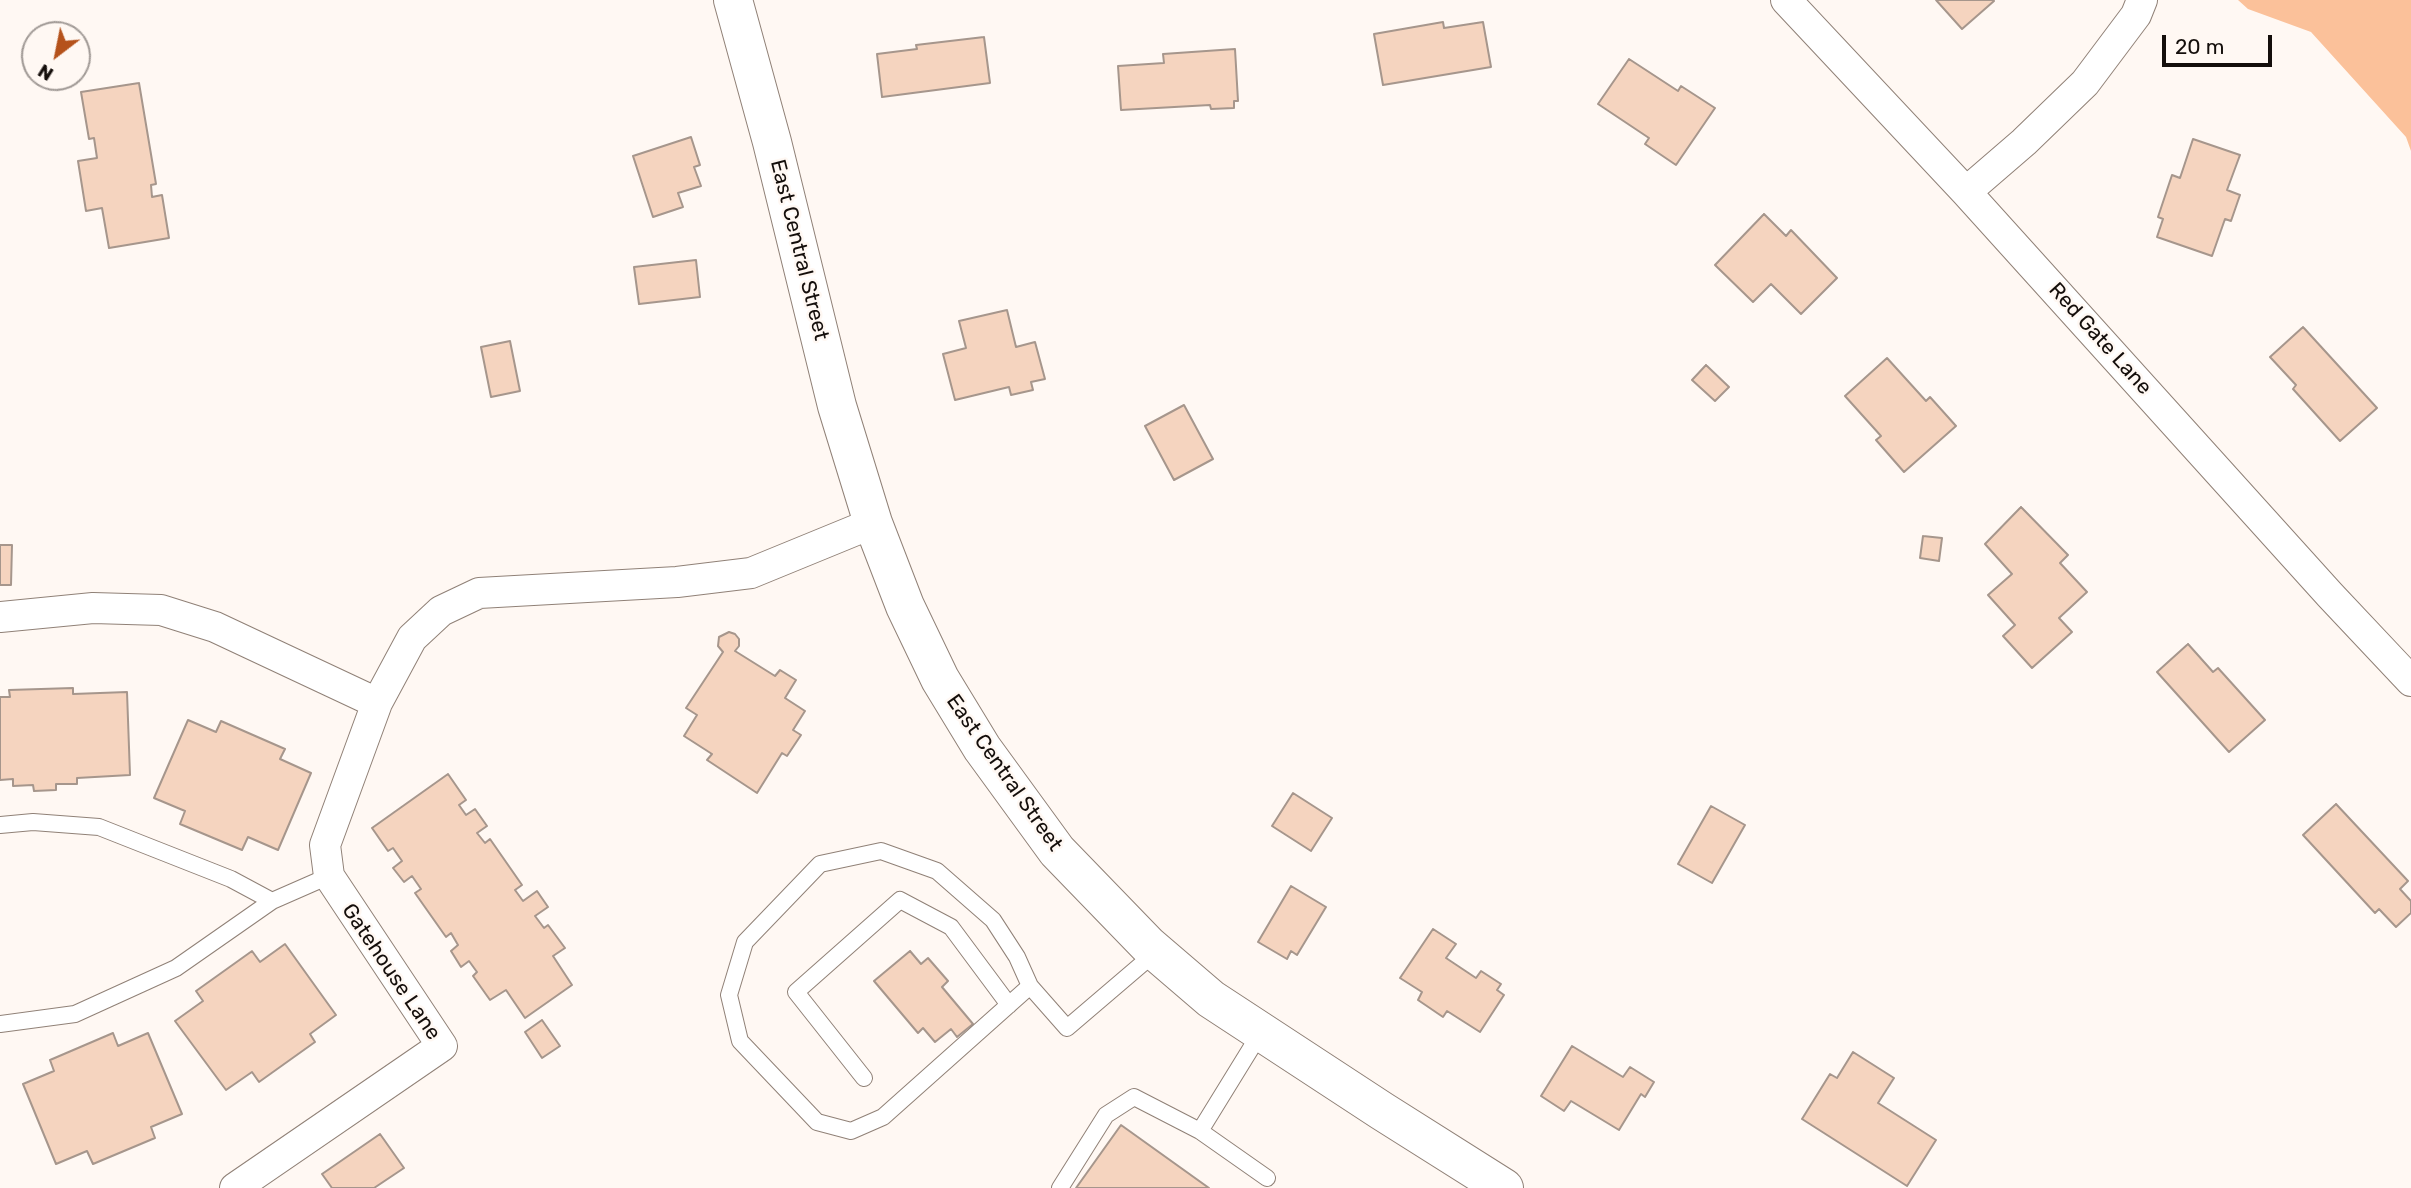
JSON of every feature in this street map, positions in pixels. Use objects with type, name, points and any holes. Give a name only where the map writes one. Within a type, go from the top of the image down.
[{"type":"main road","name":"East Central Street","points":[[733,0],[775,155],[837,406],[873,523],[911,618],[940,679],[982,748],[1057,851],[1156,952],[1211,999],[1499,1187]]},
{"type":"street","name":"Red Gate Lane","points":[[1786,0],[1966,192],[2411,681]]},
{"type":"street","points":[[1966,192],[2024,142],[2085,83],[2136,15],[2142,0]]},
{"type":"street","name":"Gatehouse Lane","points":[[235,1188],[442,1046],[329,876],[325,845],[377,703],[412,638],[441,611],[479,593],[677,582],[751,573],[873,523]]},
{"type":"street","points":[[0,617],[93,608],[161,610],[215,627],[377,703]]},
{"type":"lane","points":[[0,825],[33,822],[99,827],[231,879],[272,901]]},
{"type":"lane","points":[[1030,986],[883,1117],[851,1131],[817,1122],[740,1041],[729,995],[744,942],[820,864],[881,851],[937,871],[993,920],[1017,957],[1030,986],[1067,1028],[1156,952]]},
{"type":"lane","points":[[0,1024],[75,1014],[176,968],[272,901],[329,876]]},
{"type":"lane","points":[[864,1078],[796,992],[900,900],[951,926],[1009,1005]]},
{"type":"lane","points":[[1200,1131],[1261,1032]]},
{"type":"lane","points":[[1060,1188],[1106,1115],[1134,1097],[1200,1131],[1267,1178]]},
{"type":"shaded area","points":[[2238,0],[2411,0],[2411,151],[2406,137],[2311,32],[2248,9]]},
{"type":"building","points":[[1936,0],[1993,0],[1994,1],[1962,29]]},
{"type":"building","points":[[1443,22],[1444,28],[1483,22],[1491,67],[1383,85],[1374,34]]},
{"type":"building","points":[[984,37],[990,83],[882,97],[877,54],[917,49],[916,45]]},
{"type":"building","points":[[1235,49],[1238,101],[1234,101],[1234,108],[1211,109],[1210,105],[1121,110],[1118,66],[1164,63],[1163,54]]},
{"type":"building","points":[[1629,59],[1678,91],[1681,86],[1715,108],[1676,165],[1645,144],[1649,138],[1598,104]]},
{"type":"building","points":[[139,83],[156,184],[151,185],[152,197],[162,195],[169,238],[109,248],[102,208],[86,211],[78,161],[97,158],[94,138],[89,139],[81,92]]},
{"type":"building","points":[[691,137],[700,165],[694,167],[701,186],[678,193],[683,207],[653,217],[633,156]]},
{"type":"building","points":[[2193,139],[2240,155],[2227,190],[2240,195],[2231,221],[2225,219],[2212,256],[2157,237],[2163,219],[2158,217],[2172,175],[2180,178]]},
{"type":"building","points":[[1764,214],[1786,236],[1791,230],[1837,278],[1801,314],[1771,284],[1753,302],[1715,265]]},
{"type":"building","points":[[696,260],[700,297],[639,304],[634,267]]},
{"type":"building","points":[[1007,310],[1016,347],[1035,342],[1045,379],[1031,382],[1033,390],[1011,395],[1009,387],[955,400],[943,354],[966,348],[959,321]]},
{"type":"building","points":[[2303,327],[2377,408],[2340,441],[2293,389],[2296,385],[2270,357]]},
{"type":"building","points":[[510,341],[520,391],[491,397],[481,347]]},
{"type":"building","points":[[1887,358],[1926,401],[1930,397],[1956,426],[1904,472],[1876,440],[1881,436],[1845,396]]},
{"type":"building","points":[[1706,365],[1729,387],[1715,401],[1692,380]]},
{"type":"building","points":[[1184,405],[1213,459],[1174,480],[1145,426]]},
{"type":"building","points":[[2021,507],[2068,555],[2060,563],[2087,592],[2059,618],[2072,632],[2032,668],[2003,636],[2015,625],[1988,595],[2012,574],[1985,544]]},
{"type":"building","points":[[1923,536],[1942,538],[1939,561],[1920,558]]},
{"type":"building","points":[[0,545],[12,545],[11,585],[0,585]]},
{"type":"building","points":[[729,632],[739,639],[739,646],[735,651],[775,676],[780,670],[796,680],[785,698],[805,711],[793,730],[801,735],[787,756],[782,753],[757,793],[707,760],[712,754],[684,736],[697,715],[686,708],[723,652],[718,646],[719,637]]},
{"type":"building","points":[[2188,644],[2213,672],[2218,668],[2265,720],[2229,752],[2157,672]]},
{"type":"building","points":[[73,688],[73,694],[127,692],[130,775],[77,778],[77,784],[56,784],[56,790],[34,791],[33,785],[13,786],[13,779],[0,780],[0,697],[10,697],[9,690]]},
{"type":"building","points":[[188,720],[216,732],[221,721],[285,749],[280,759],[311,773],[278,850],[248,837],[242,850],[180,824],[185,811],[154,798]]},
{"type":"building","points":[[448,774],[466,800],[459,805],[466,815],[475,809],[487,826],[477,833],[485,843],[490,839],[522,885],[515,890],[523,901],[537,891],[548,907],[535,916],[544,928],[548,925],[565,948],[553,956],[572,985],[525,1018],[506,990],[490,1000],[473,976],[477,972],[469,961],[461,967],[451,951],[458,945],[451,933],[446,937],[415,893],[421,889],[412,876],[404,882],[393,868],[402,861],[393,848],[388,851],[372,828]]},
{"type":"building","points":[[1293,793],[1332,818],[1311,851],[1272,826]]},
{"type":"building","points":[[2336,804],[2408,881],[2400,889],[2411,901],[2411,913],[2396,927],[2379,909],[2375,913],[2303,835]]},
{"type":"building","points":[[1711,806],[1745,825],[1712,883],[1678,864]]},
{"type":"building","points":[[1291,886],[1326,907],[1297,955],[1291,951],[1287,959],[1258,942]]},
{"type":"building","points":[[1433,929],[1456,944],[1446,958],[1476,978],[1481,971],[1501,984],[1497,990],[1504,995],[1480,1032],[1447,1011],[1443,1017],[1418,1000],[1422,992],[1400,978]]},
{"type":"building","points":[[285,944],[336,1015],[310,1034],[315,1042],[259,1082],[252,1072],[226,1090],[175,1021],[203,1001],[196,991],[252,951],[260,962]]},
{"type":"building","points":[[910,951],[921,964],[928,958],[948,981],[942,987],[973,1024],[957,1037],[951,1029],[935,1042],[923,1028],[918,1033],[874,981]]},
{"type":"building","points":[[542,1020],[560,1046],[542,1058],[525,1032]]},
{"type":"building","points":[[113,1033],[118,1046],[148,1033],[182,1114],[151,1127],[155,1138],[93,1164],[87,1151],[56,1164],[23,1084],[54,1071],[50,1060]]},
{"type":"building","points":[[1572,1046],[1623,1077],[1630,1067],[1654,1082],[1645,1097],[1641,1094],[1619,1130],[1571,1101],[1564,1111],[1541,1096]]},
{"type":"building","points":[[1853,1052],[1894,1078],[1878,1103],[1936,1140],[1907,1186],[1802,1119],[1830,1074],[1837,1078]]},
{"type":"building","points":[[1121,1125],[1209,1188],[1076,1188]]},
{"type":"building","points":[[380,1134],[404,1168],[374,1188],[332,1188],[322,1174]]}]
